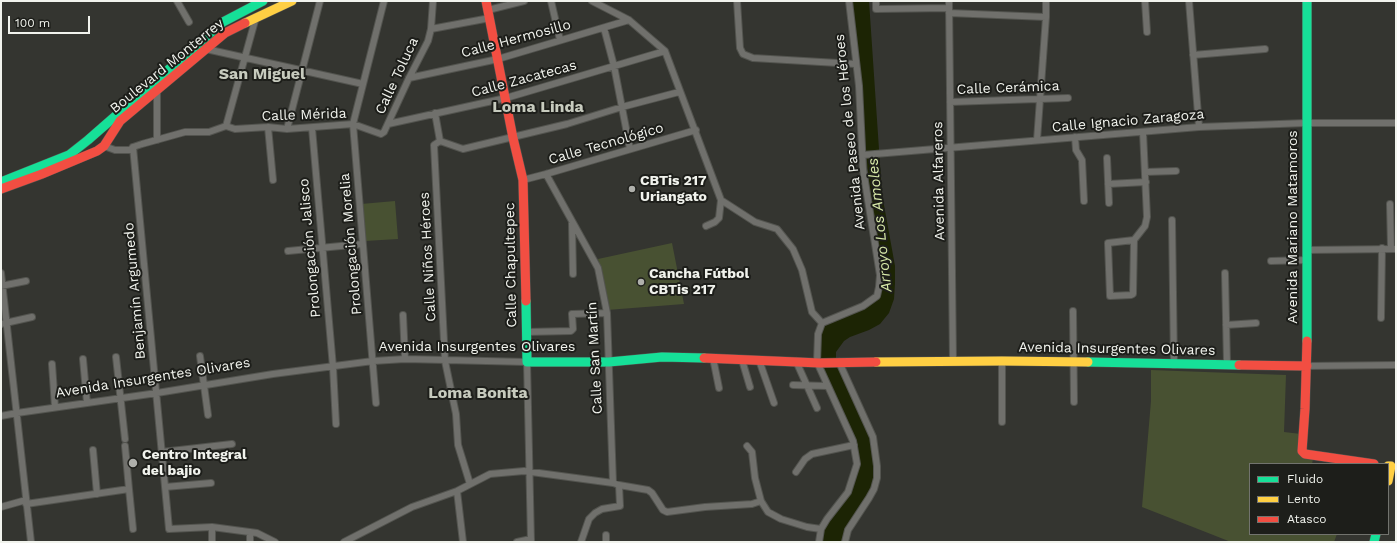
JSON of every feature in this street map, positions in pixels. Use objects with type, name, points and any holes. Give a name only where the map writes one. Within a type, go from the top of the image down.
[{"type":"street","points":[[176,1],[189,22]]},
{"type":"street","name":"Boulevard Monterrey","points":[[1,182],[69,154],[88,140],[223,22],[263,1]]},
{"type":"street","name":"Boulevard Monterrey","points":[[102,147],[120,120],[225,34],[256,17],[292,1]]},
{"type":"street","points":[[287,129],[320,1]]},
{"type":"street","name":"Prolongación Morelia","points":[[376,402],[353,124],[384,1]]},
{"type":"street","name":"Calle Toluca","points":[[381,134],[384,132],[428,41],[431,29],[433,1]]},
{"type":"street","points":[[431,29],[488,10],[524,1]]},
{"type":"street","points":[[551,1],[560,40]]},
{"type":"street","points":[[592,1],[629,20],[665,51],[696,130],[721,200],[719,218],[715,222],[706,226]]},
{"type":"street","points":[[737,1],[740,48],[743,54],[753,58],[855,64]]},
{"type":"street","name":"Avenida Paseo de los Héroes","points":[[822,323],[863,306],[876,296],[879,287],[880,275],[863,169],[864,155],[859,86],[855,64],[849,1]]},
{"type":"street","points":[[876,1],[876,9],[949,11],[1046,17]]},
{"type":"street","name":"Avenida Alfareros","points":[[949,1],[953,362]]},
{"type":"street","points":[[1037,140],[1046,1]]},
{"type":"street","points":[[1145,1],[1147,32]]},
{"type":"street","points":[[1189,1],[1199,126]]},
{"type":"street","name":"Avenida Mariano Matamoros","points":[[1306,1],[1307,366],[1303,453],[1368,463]]},
{"type":"street","name":"Calle Chapultepec","points":[[488,10],[513,138],[523,180],[529,471],[532,541]]},
{"type":"street","points":[[88,140],[90,149],[102,147],[124,151],[185,132],[209,132],[226,126],[256,17]]},
{"type":"street","name":"Calle Hermosillo","points":[[409,78],[498,60],[629,20]]},
{"type":"street","points":[[604,28],[614,66],[630,149]]},
{"type":"street","points":[[206,49],[363,84]]},
{"type":"street","points":[[1193,55],[1265,49]]},
{"type":"street","name":"Calle Zacatecas","points":[[388,124],[506,98],[665,51]]},
{"type":"street","points":[[157,90],[157,140]]},
{"type":"street","points":[[435,113],[440,141],[463,149],[567,124],[622,107],[680,92]]},
{"type":"street","name":"Calle Cerámica","points":[[950,102],[1068,98]]},
{"type":"street","name":"Calle Ignacio Zaragoza","points":[[864,155],[1199,126],[1306,123],[1396,123]]},
{"type":"street","name":"Calle Mérida","points":[[226,126],[235,129],[268,127],[287,129],[353,124],[381,134]]},
{"type":"street","points":[[268,127],[273,180]]},
{"type":"street","name":"Prolongación Jalisco","points":[[312,128],[333,367],[336,424]]},
{"type":"street","name":"Calle Tecnológico","points":[[523,180],[696,130]]},
{"type":"street","points":[[96,132],[104,136],[102,147]]},
{"type":"street","points":[[1134,240],[1108,243],[1110,296],[1133,294],[1134,240],[1145,226],[1147,217],[1143,132]]},
{"type":"street","points":[[1075,137],[1076,150],[1082,160],[1084,200]]},
{"type":"street","name":"Calle Niños Héroes","points":[[440,141],[434,145],[446,361],[456,414],[458,445],[470,484]]},
{"type":"street","points":[[1,189],[42,174],[102,147]]},
{"type":"street","name":"Benjamín Argumedo","points":[[134,147],[168,529],[212,527]]},
{"type":"street","points":[[1107,158],[1109,203]]},
{"type":"street","points":[[1145,172],[1176,170]]},
{"type":"street","name":"Calle San Martín","points":[[546,174],[598,268],[607,312],[616,484],[620,506],[602,509],[595,513],[589,519],[581,542]]},
{"type":"street","points":[[1108,184],[1146,182]]},
{"type":"street","points":[[721,200],[755,222],[777,229],[793,249],[802,270],[812,312],[822,323],[818,334],[818,362],[827,386],[854,445],[857,464],[848,492],[827,518],[821,529],[819,542]]},
{"type":"street","points":[[1307,250],[1393,249],[1390,204]]},
{"type":"street","points":[[1172,220],[1174,364]]},
{"type":"street","points":[[572,222],[573,274]]},
{"type":"street","points":[[288,251],[362,244]]},
{"type":"street","points":[[1381,318],[1382,248]]},
{"type":"street","points":[[1271,261],[1307,260]]},
{"type":"street","points":[[1,273],[4,324],[17,413],[31,542]]},
{"type":"street","points":[[1225,273],[1227,364]]},
{"type":"street","points":[[2,286],[26,281]]},
{"type":"street","points":[[1073,310],[1074,402]]},
{"type":"street","points":[[526,332],[571,331],[573,329],[572,314],[607,312]]},
{"type":"street","points":[[403,315],[405,359]]},
{"type":"street","points":[[4,324],[32,317]]},
{"type":"street","points":[[1226,325],[1256,323]]},
{"type":"street","points":[[200,356],[208,415]]},
{"type":"street","points":[[116,357],[125,439]]},
{"type":"street","name":"Avenida Insurgentes Olivares","points":[[1,416],[273,374],[373,361],[405,359],[446,361],[609,362],[662,358],[713,358],[818,362],[1002,361],[1307,366],[1396,365]]},
{"type":"street","points":[[713,358],[719,388]]},
{"type":"street","points":[[83,359],[87,403]]},
{"type":"street","points":[[742,360],[750,387]]},
{"type":"street","points":[[759,360],[774,403]]},
{"type":"street","points":[[796,361],[817,408]]},
{"type":"street","points":[[1002,361],[1002,422]]},
{"type":"street","points":[[838,362],[873,438],[878,466],[874,489],[848,530],[845,542]]},
{"type":"street","points":[[52,364],[55,407]]},
{"type":"street","points":[[793,385],[827,386]]},
{"type":"street","points":[[162,452],[232,444]]},
{"type":"street","points":[[796,472],[805,459],[812,454],[854,445]]},
{"type":"street","points":[[125,446],[133,529]]},
{"type":"street","points":[[747,446],[752,452],[755,478],[761,501],[768,512],[781,519],[807,527],[821,529]]},
{"type":"street","points":[[93,450],[97,494]]},
{"type":"street","points":[[1389,477],[1392,466]]},
{"type":"street","points":[[344,542],[412,507],[457,491],[490,474],[529,471],[648,490],[652,493],[663,510],[667,512],[705,507],[752,504],[761,501]]},
{"type":"street","points":[[165,487],[211,483]]},
{"type":"street","points":[[1,507],[26,502],[129,489]]},
{"type":"street","points":[[457,491],[463,542]]},
{"type":"street","points":[[212,542],[212,527],[257,533],[275,542]]},
{"type":"street","points":[[250,532],[250,542]]},
{"type":"street","points":[[606,535],[606,542]]},
{"type":"street","points":[[517,542],[532,541]]},
{"type":"shaded area","points":[[395,201],[398,239],[365,241],[361,204]]},
{"type":"shaded area","name":"Cancha Fútbol CBTis 217","points":[[672,243],[684,304],[607,310],[598,259]]},
{"type":"shaded area","points":[[1151,370],[1286,375],[1284,432],[1301,434],[1300,455],[1313,459],[1312,463],[1249,463],[1249,535],[1337,535],[1334,542],[1231,542],[1142,507],[1151,401]]},
{"type":"water","name":"Arroyo Los Amoles","points":[[851,1],[869,1],[882,194],[895,266],[895,283],[894,299],[889,313],[880,324],[850,337],[844,341],[836,352],[836,363],[871,438],[875,470],[872,485],[867,496],[847,526],[842,542],[822,542],[824,530],[828,522],[849,494],[859,463],[829,386],[822,363],[819,349],[821,329],[824,324],[879,298],[882,288],[871,202]]},
{"type":"traffic: fast","points":[[1,182],[69,155],[223,22],[263,1]]},
{"type":"traffic: fast","points":[[1307,1],[1307,341]]},
{"type":"traffic: fast","points":[[526,301],[527,362],[609,362],[662,357],[704,358]]},
{"type":"traffic: fast","points":[[1088,362],[1239,365]]},
{"type":"traffic: fast","points":[[1374,542],[1376,535]]},
{"type":"traffic: slow","points":[[245,23],[292,1]]},
{"type":"traffic: slow","points":[[876,362],[1088,362]]},
{"type":"traffic: slow","points":[[1389,466],[1391,466],[1389,476]]},
{"type":"traffic: jam","points":[[486,1],[513,138],[523,180],[526,301]]},
{"type":"traffic: jam","points":[[1,189],[97,151],[104,146],[120,121],[225,33],[245,23]]},
{"type":"traffic: jam","points":[[1307,341],[1302,451],[1305,454],[1367,463]]},
{"type":"traffic: jam","points":[[704,358],[820,363],[876,362]]},
{"type":"traffic: jam","points":[[1239,365],[1307,366]]},
{"type":"place","name":"CBTis 217 Uriangato","points":[[632,189]]},
{"type":"place","name":"Cancha Fútbol CBTis 217","points":[[641,282]]},
{"type":"place","name":"Centro Integral del bajio","points":[[133,463]]},
{"type":"district","name":"San Miguel","points":[[262,74]]},
{"type":"district","name":"Loma Linda","points":[[538,107]]},
{"type":"district","name":"Loma Bonita","points":[[478,393]]}]
